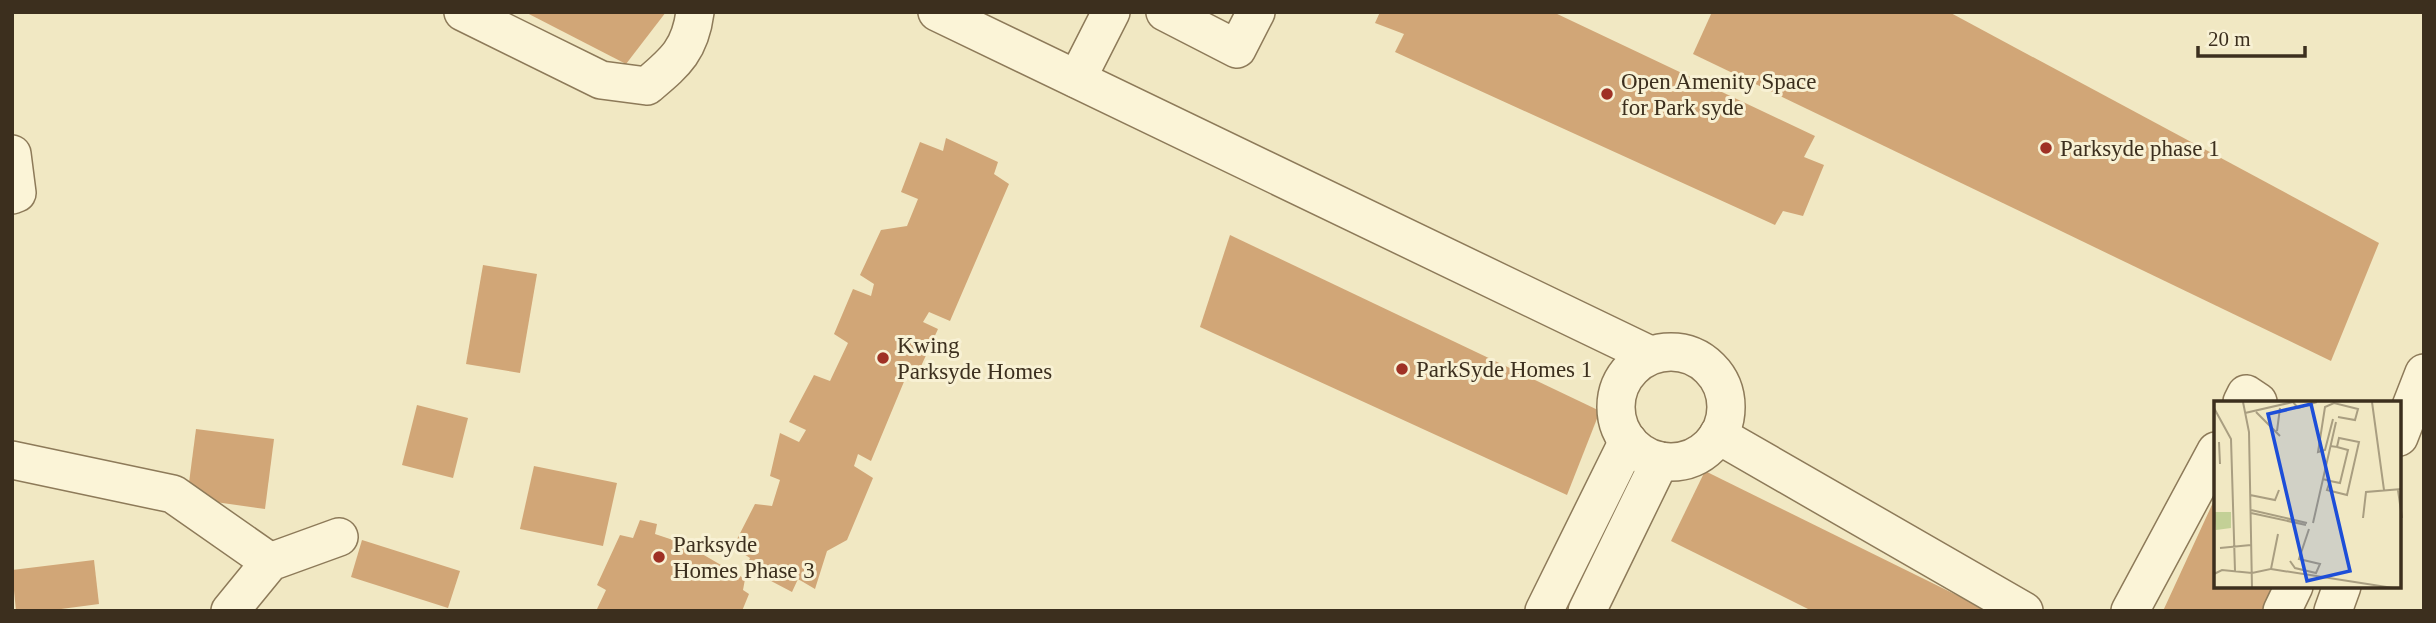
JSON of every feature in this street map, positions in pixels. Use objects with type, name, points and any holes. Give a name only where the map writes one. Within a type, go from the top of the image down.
[{"type":"street","points":[[463,12],[601,80],[647,86],[680,58],[694,23],[695,12]]},
{"type":"street","points":[[937,12],[1650,355]]},
{"type":"street","points":[[1077,79],[1111,12]]},
{"type":"street","points":[[1165,12],[1237,49],[1256,12]]},
{"type":"street","points":[[12,155],[17,193],[12,195]]},
{"type":"street","points":[[1667,351],[1700,359],[1713,371],[1722,385],[1726,402],[1725,419],[1718,435],[1707,448],[1693,457],[1676,462],[1660,461],[1644,455],[1628,441],[1620,429],[1616,412],[1617,394],[1624,377],[1635,364],[1650,355],[1667,351]]},
{"type":"street","points":[[2401,433],[2424,373]]},
{"type":"street","points":[[2242,401],[2246,394],[2256,401]]},
{"type":"street","points":[[1718,435],[2024,611]]},
{"type":"street","points":[[1544,611],[1628,441]]},
{"type":"street","points":[[2130,611],[2214,455]]},
{"type":"street","points":[[12,460],[173,494],[270,562]]},
{"type":"street","points":[[1587,611],[1660,461]]},
{"type":"street","points":[[230,611],[270,562],[339,537]]},
{"type":"street","points":[[2283,611],[2293,588]]},
{"type":"street","points":[[2333,611],[2341,588]]},
{"type":"building","points":[[525,12],[666,12],[626,64]]},
{"type":"building","name":"Open Amenity Space for Park syde","points":[[1380,12],[1553,12],[1815,136],[1804,157],[1824,165],[1803,216],[1783,211],[1775,225],[1395,52],[1404,34],[1375,23]]},
{"type":"building","name":"Parksyde phase 1","points":[[1712,12],[1949,12],[2379,243],[2331,361],[1693,54]]},
{"type":"building","name":"Kwing Parksyde Homes","points":[[946,138],[998,162],[994,174],[1009,184],[950,321],[929,312],[923,322],[938,329],[917,375],[908,372],[871,461],[858,454],[854,466],[873,478],[847,540],[827,551],[815,589],[798,579],[792,592],[746,568],[750,558],[733,547],[755,504],[772,506],[780,480],[770,476],[780,433],[799,442],[806,430],[789,422],[814,375],[830,381],[848,343],[834,334],[853,289],[871,296],[874,284],[860,275],[881,230],[907,226],[918,199],[901,192],[920,142],[943,151]]},
{"type":"building","name":"ParkSyde Homes 1","points":[[1230,235],[1600,411],[1567,495],[1200,327]]},
{"type":"building","points":[[483,265],[537,274],[520,373],[466,364]]},
{"type":"building","points":[[417,405],[468,418],[453,478],[402,465]]},
{"type":"building","points":[[196,429],[274,439],[265,509],[187,498]]},
{"type":"building","points":[[534,466],[617,483],[603,546],[520,529]]},
{"type":"building","points":[[1705,471],[1989,611],[1812,611],[1671,541]]},
{"type":"building","points":[[2214,500],[2214,588],[2277,588],[2267,611],[2163,611]]},
{"type":"building","name":"Parksyde Homes Phase 3","points":[[640,520],[657,524],[655,534],[685,544],[745,579],[743,590],[749,594],[742,611],[597,609],[606,590],[597,585],[620,535],[633,538]]},
{"type":"building","points":[[362,540],[460,571],[448,608],[351,577]]},
{"type":"building","points":[[94,560],[99,604],[46,611],[16,611],[12,570]]},
{"type":"place","name":"Open Amenity Space for Park syde","points":[[1607,94]]},
{"type":"place","name":"Parksyde phase 1","points":[[2046,148]]},
{"type":"place","name":"Kwing Parksyde Homes","points":[[883,358]]},
{"type":"place","name":"ParkSyde Homes 1","points":[[1402,369]]},
{"type":"place","name":"Parksyde Homes Phase 3","points":[[659,557]]}]
